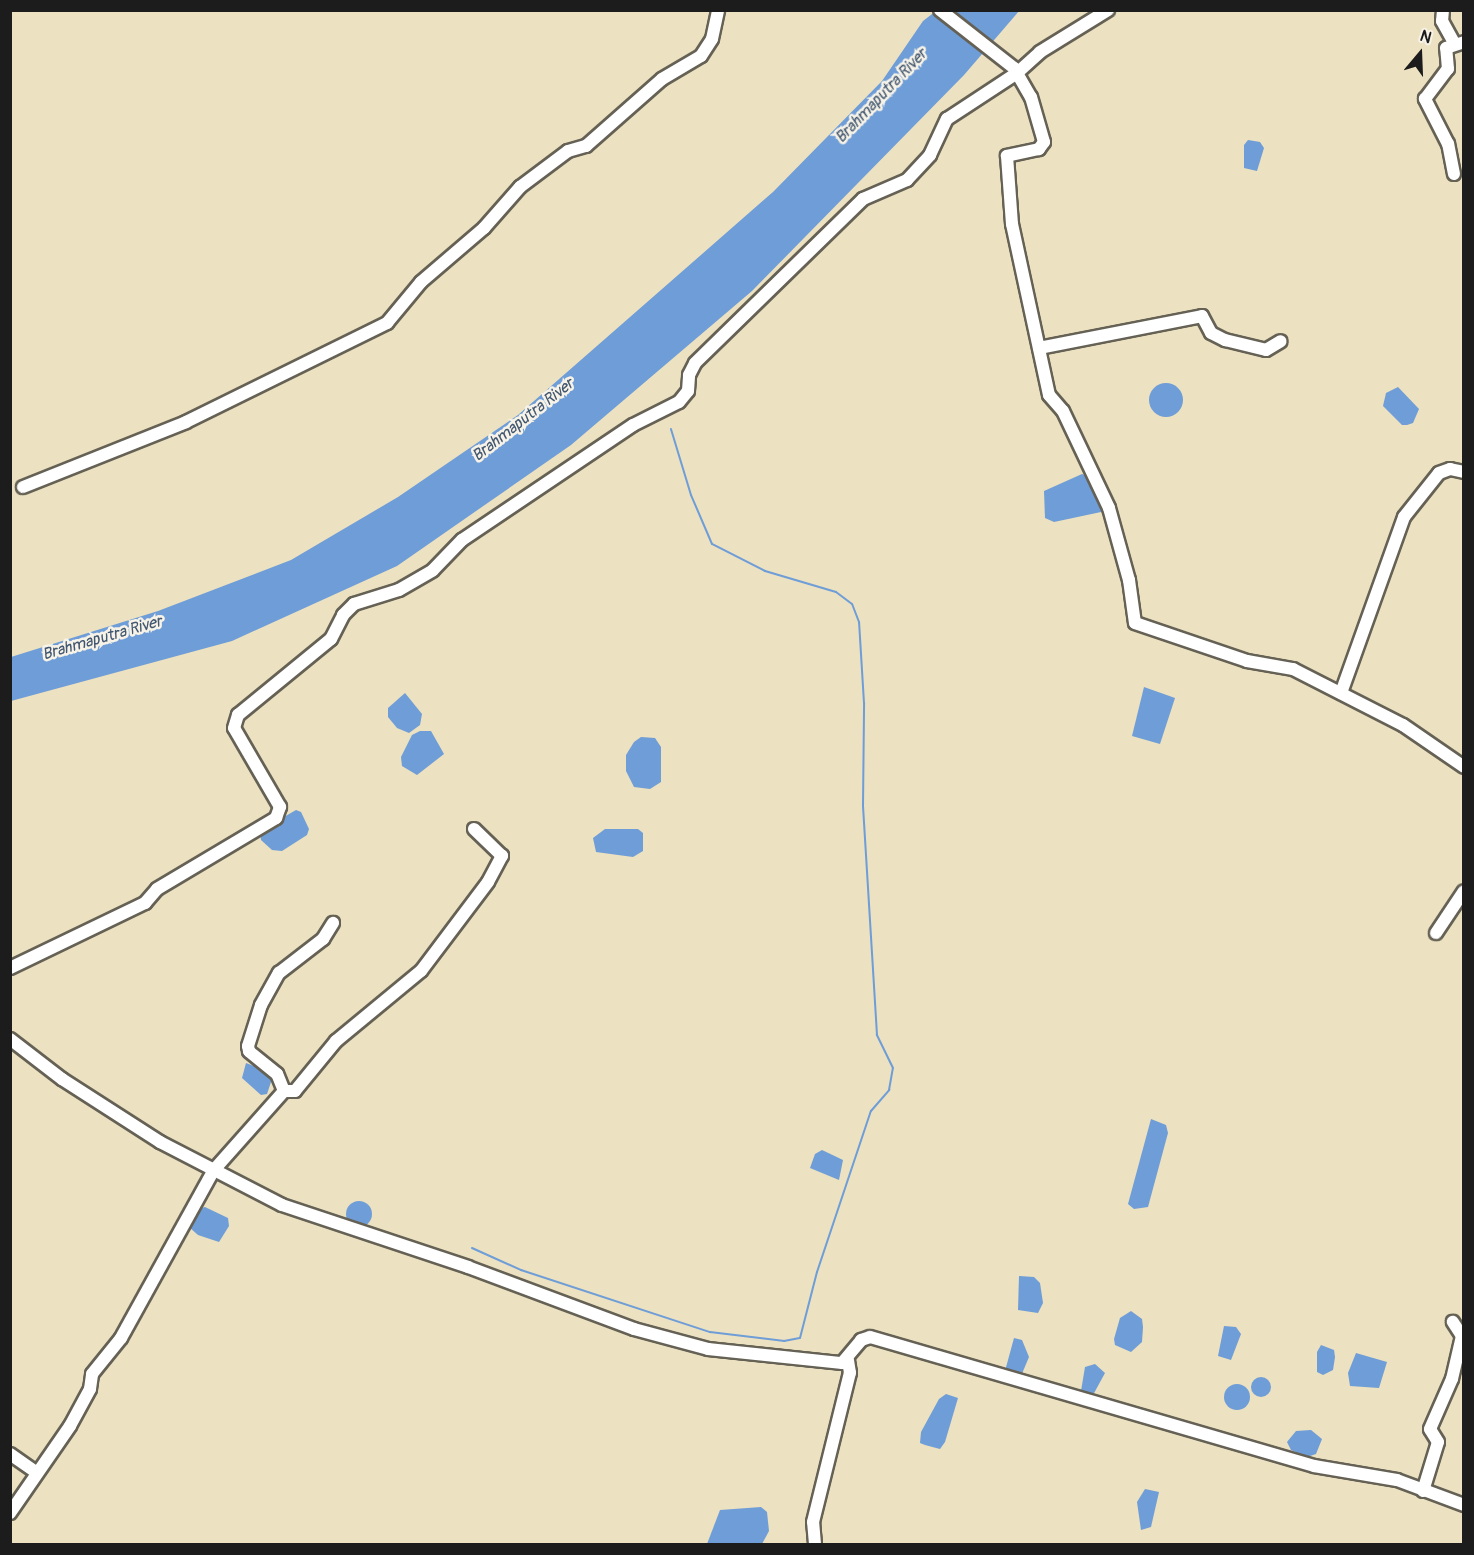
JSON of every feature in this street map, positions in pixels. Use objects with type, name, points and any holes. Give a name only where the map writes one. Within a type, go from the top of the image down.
[{"type":"street","points":[[23,487],[186,422],[387,322],[421,282],[484,228],[520,187],[568,151],[586,146],[662,79],[701,56],[712,39],[718,10]]},
{"type":"street","points":[[940,10],[1015,70],[1031,97],[1044,142],[1040,149],[1011,155],[1006,160],[1008,205],[1049,395],[1063,411],[1109,508],[1129,580],[1135,623],[1247,661],[1293,669],[1403,725],[1464,767]]},
{"type":"street","points":[[10,968],[146,903],[157,889],[276,818],[280,807],[234,728],[238,715],[331,639],[343,615],[354,604],[399,590],[434,570],[462,540],[624,431],[679,402],[688,391],[689,375],[695,363],[863,199],[907,180],[930,155],[947,119],[1040,52],[1108,10]]},
{"type":"street","points":[[1443,10],[1442,21],[1459,42],[1446,48],[1448,69],[1444,78],[1425,99],[1448,144],[1454,174]]},
{"type":"street","points":[[1039,348],[1202,316],[1211,333],[1225,340],[1266,350],[1281,341]]},
{"type":"street","points":[[1341,693],[1404,517],[1439,473],[1461,468]]},
{"type":"street","points":[[10,1513],[80,1407],[90,1389],[92,1374],[121,1338],[213,1171],[284,1091],[295,1091],[304,1083],[336,1041],[416,975],[454,930],[501,861],[499,851],[474,829]]},
{"type":"street","points":[[1436,933],[1464,891]]},
{"type":"street","points":[[284,1091],[277,1074],[249,1051],[248,1046],[261,1005],[279,974],[323,939],[333,923]]},
{"type":"street","points":[[10,1039],[62,1079],[213,1171],[282,1205],[663,1338],[708,1349],[842,1363],[848,1359],[861,1340],[870,1336],[1314,1466],[1367,1473],[1464,1505]]},
{"type":"street","points":[[1423,1491],[1438,1442],[1430,1429],[1452,1379],[1461,1343],[1460,1329],[1453,1322]]},
{"type":"street","points":[[815,1545],[813,1522],[850,1373],[848,1359]]},
{"type":"street","points":[[10,1454],[37,1473]]},
{"type":"water","name":"Brahmaputra River","points":[[936,11],[1019,11],[964,75],[752,291],[571,445],[397,566],[232,641],[11,701],[11,657],[158,611],[291,560],[398,497],[518,415],[773,192],[882,81],[923,21]]},
{"type":"water","points":[[1248,140],[1260,142],[1264,148],[1257,171],[1244,168],[1244,145]]},
{"type":"water","points":[[1166,383],[1178,388],[1183,400],[1178,412],[1166,417],[1154,412],[1149,400],[1154,388]]},
{"type":"water","points":[[1398,387],[1419,409],[1413,423],[1407,425],[1402,425],[1383,406],[1386,393]]},
{"type":"water","points":[[1082,474],[1090,477],[1103,506],[1101,512],[1054,522],[1045,518],[1044,491]]},
{"type":"water","points":[[1144,687],[1175,698],[1160,744],[1132,736]]},
{"type":"water","points":[[405,693],[422,714],[420,725],[409,733],[397,728],[388,717],[388,708]]},
{"type":"water","points":[[420,731],[431,731],[444,754],[417,775],[402,766],[401,757],[412,735]]},
{"type":"water","points":[[641,737],[655,738],[661,747],[661,782],[650,789],[634,787],[626,771],[626,755],[634,742]]},
{"type":"water","points":[[296,810],[301,812],[309,829],[307,835],[282,851],[272,850],[261,840],[260,831]]},
{"type":"water","points":[[605,829],[638,829],[643,833],[643,851],[633,857],[596,852],[593,838]]},
{"type":"water","points":[[246,1063],[259,1068],[272,1079],[267,1094],[261,1095],[242,1078]]},
{"type":"water","points":[[1151,1119],[1166,1125],[1168,1133],[1148,1207],[1134,1209],[1128,1204]]},
{"type":"water","points":[[822,1150],[843,1160],[839,1180],[810,1168],[815,1154]]},
{"type":"water","points":[[359,1201],[368,1205],[372,1214],[368,1223],[359,1227],[350,1223],[346,1214],[350,1205]]},
{"type":"water","points":[[205,1207],[228,1218],[229,1226],[219,1242],[198,1235],[189,1227],[197,1209]]},
{"type":"water","points":[[1019,1276],[1034,1277],[1040,1283],[1043,1303],[1038,1313],[1018,1310]]},
{"type":"water","points":[[1131,1311],[1142,1319],[1143,1327],[1142,1342],[1131,1352],[1115,1345],[1114,1339],[1120,1318]]},
{"type":"water","points":[[1224,1326],[1236,1327],[1241,1334],[1231,1360],[1218,1356]]},
{"type":"water","points":[[1014,1338],[1022,1340],[1029,1357],[1021,1376],[1005,1371]]},
{"type":"water","points":[[1321,1345],[1334,1350],[1335,1357],[1333,1370],[1323,1375],[1317,1372],[1317,1352]]},
{"type":"water","points":[[1356,1353],[1387,1362],[1379,1388],[1350,1386],[1348,1373]]},
{"type":"water","points":[[1095,1364],[1105,1373],[1093,1395],[1085,1395],[1081,1391],[1085,1367]]},
{"type":"water","points":[[1261,1377],[1268,1380],[1271,1387],[1268,1394],[1261,1397],[1254,1394],[1251,1387],[1254,1380]]},
{"type":"water","points":[[1237,1384],[1246,1388],[1250,1397],[1246,1406],[1237,1410],[1228,1406],[1224,1397],[1228,1388]]},
{"type":"water","points":[[946,1394],[958,1398],[945,1442],[940,1449],[920,1443],[921,1432],[939,1399]]},
{"type":"water","points":[[1311,1430],[1322,1439],[1316,1454],[1307,1457],[1291,1450],[1287,1442],[1296,1431]]},
{"type":"water","points":[[1145,1489],[1159,1492],[1151,1527],[1141,1530],[1137,1502]]},
{"type":"water","points":[[761,1507],[767,1512],[769,1531],[762,1544],[707,1544],[720,1510]]},
{"type":"waterway","points":[[472,1248],[521,1270],[710,1332],[784,1341],[800,1338],[817,1272],[871,1111],[889,1090],[893,1068],[877,1035],[863,806],[864,703],[859,622],[852,604],[836,592],[765,571],[712,544],[691,495],[671,429]]}]
